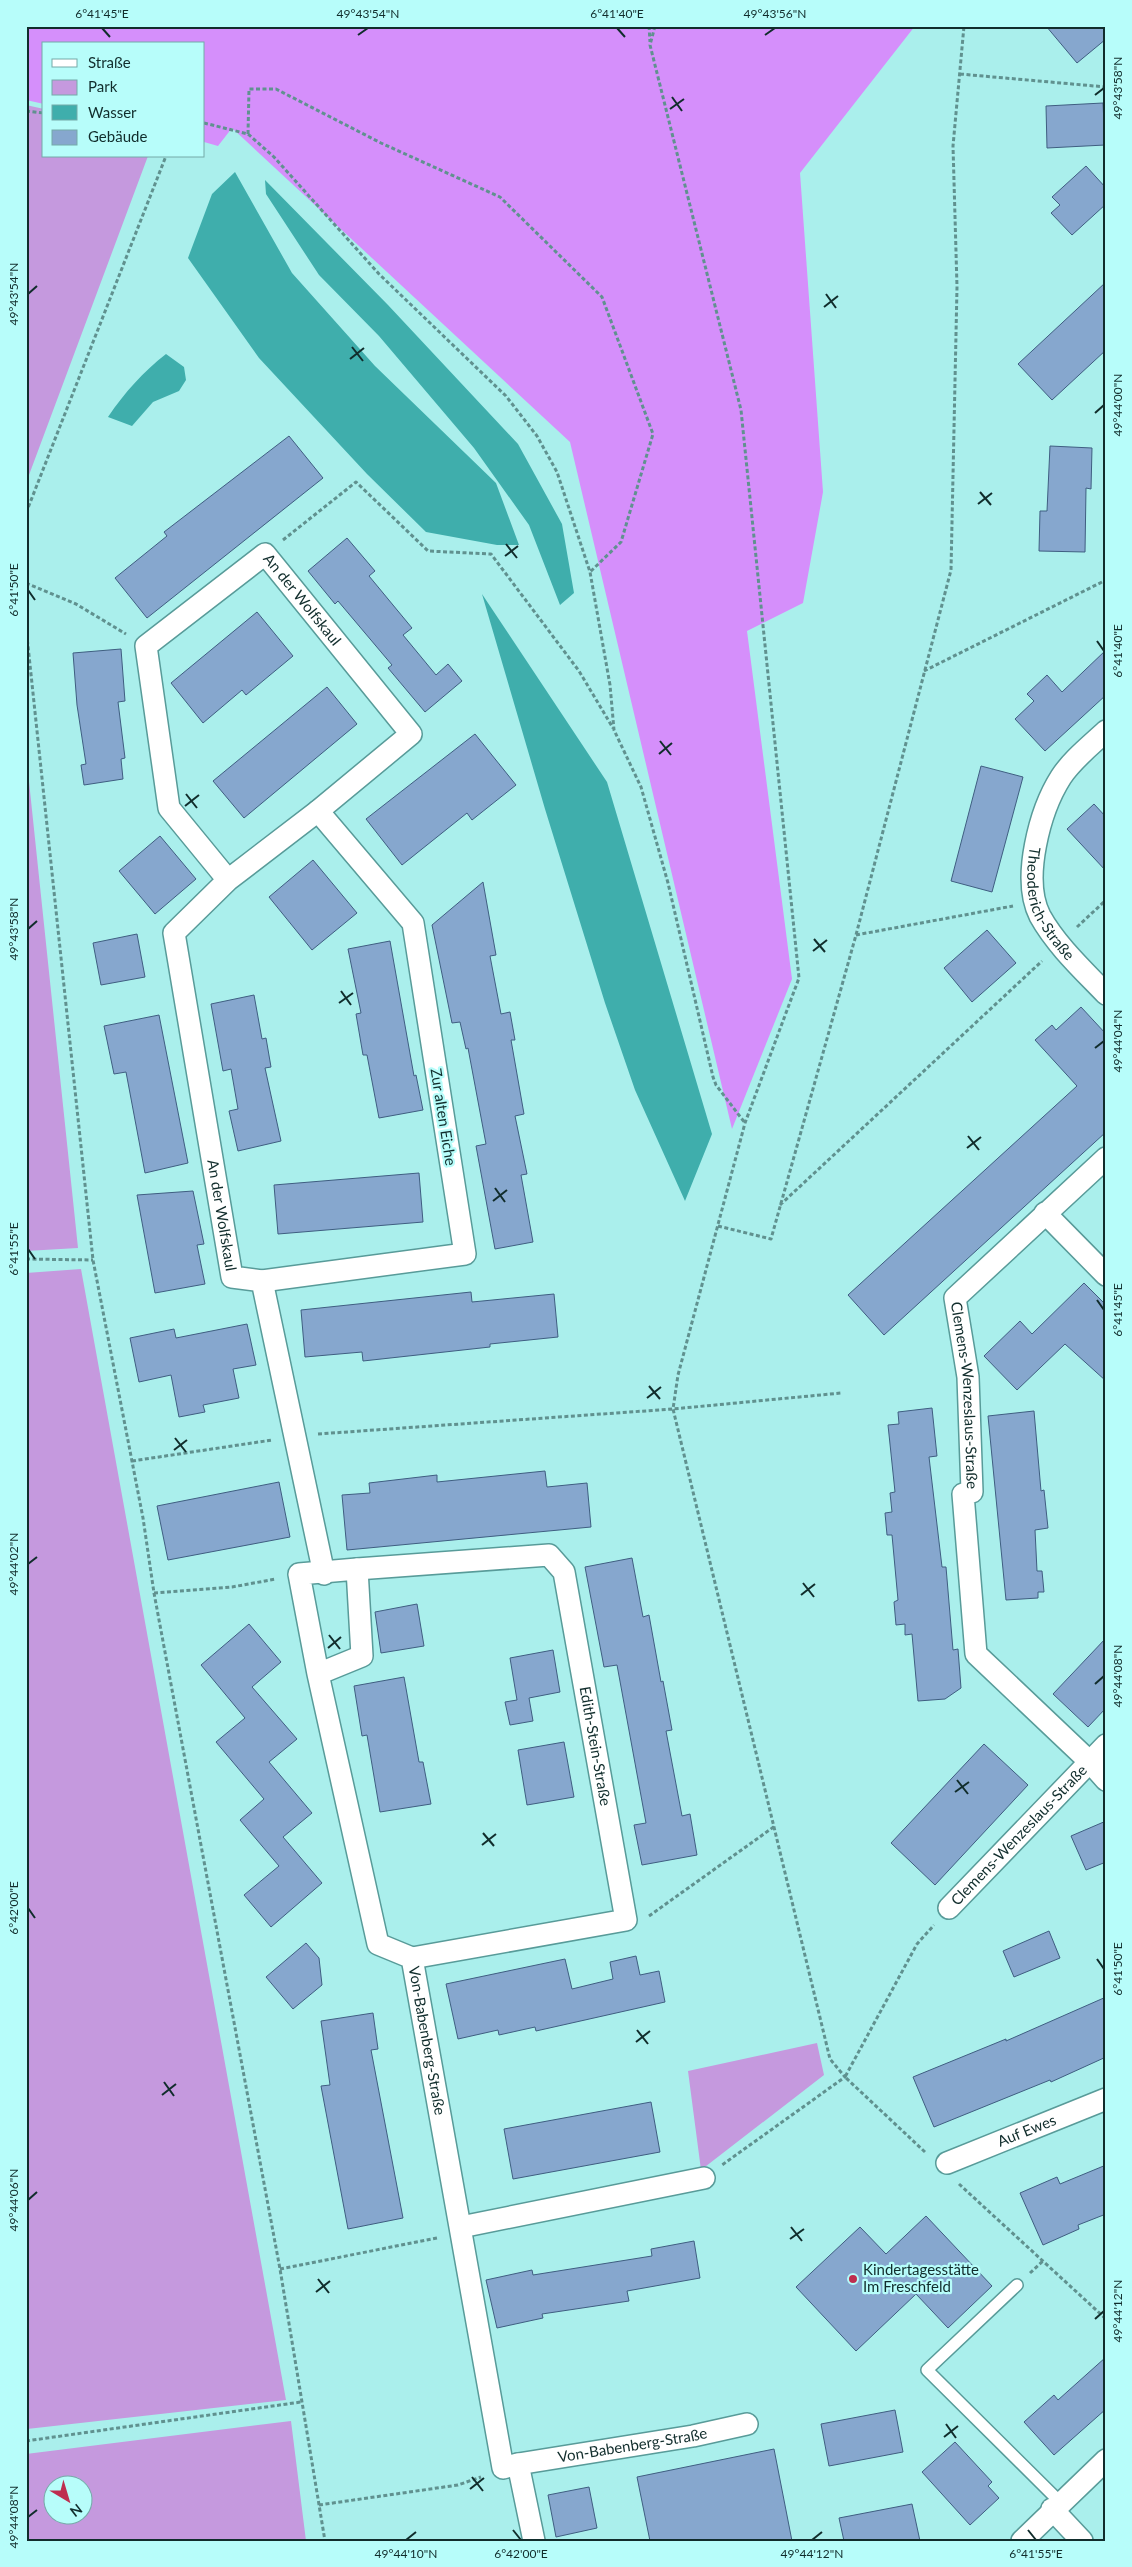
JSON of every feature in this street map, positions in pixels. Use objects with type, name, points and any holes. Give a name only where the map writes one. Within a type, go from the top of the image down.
[{"type":"street","name":"An der Wolfskaul","points":[[146,646],[265,554],[411,734],[318,811],[228,880],[174,933],[232,1278],[262,1281]]},
{"type":"street","points":[[146,646],[169,808],[228,880]]},
{"type":"street","name":"Theoderich-Straße","points":[[1106,731],[1061,777],[1050,798],[1035,848],[1032,867],[1035,902],[1040,916],[1060,944],[1106,994]]},
{"type":"street","name":"Zur alten Eiche","points":[[262,1281],[465,1254],[413,923],[318,811]]},
{"type":"street","name":"Clemens-Wenzeslaus-Straße","points":[[1106,1158],[954,1298],[968,1377],[972,1492],[964,1494],[976,1654],[1090,1762],[1106,1780]]},
{"type":"street","points":[[1045,1213],[1106,1275]]},
{"type":"street","points":[[262,1281],[324,1574]]},
{"type":"street","name":"Edith-Stein-Straße","points":[[357,1569],[549,1555],[564,1572],[626,1920]]},
{"type":"street","points":[[299,1574],[324,1574],[357,1569],[362,1656],[318,1674]]},
{"type":"street","name":"Von-Babenberg-Straße","points":[[299,1574],[318,1674],[378,1944],[412,1958],[461,2227],[510,2466],[534,2541]]},
{"type":"street","points":[[1090,1762],[1106,1745]]},
{"type":"street","name":"Clemens-Wenzeslaus-Straße","points":[[949,1908],[1090,1762]]},
{"type":"street","points":[[412,1958],[626,1920]]},
{"type":"street","name":"Auf Ewes","points":[[944,2167],[1106,2099]]},
{"type":"street","points":[[461,2227],[704,2178]]},
{"type":"street","name":"Von-Babenberg-Straße","points":[[510,2466],[693,2436],[747,2424]]},
{"type":"street","points":[[1022,2541],[1056,2506],[1106,2460]]},
{"type":"street","points":[[1056,2506],[1082,2541]]},
{"type":"lane","points":[[1017,2285],[926,2370],[1056,2506]]},
{"type":"path","points":[[649,26],[650,45],[740,410],[799,978],[745,1123],[678,1375],[673,1409],[830,2059],[845,2077],[1106,2319]]},
{"type":"path","points":[[650,45],[655,26]]},
{"type":"path","points":[[718,1226],[771,1239],[856,935],[951,570],[957,287],[953,146],[964,26]]},
{"type":"path","points":[[960,74],[1106,87]]},
{"type":"path","points":[[248,134],[249,89],[276,89],[381,143],[500,197],[602,297],[653,434],[621,542],[590,572]]},
{"type":"path","points":[[26,111],[42,113]]},
{"type":"path","points":[[205,123],[248,134],[274,157],[379,274],[506,396],[537,436],[558,472],[590,572],[610,685],[614,730]]},
{"type":"path","points":[[26,513],[165,158]]},
{"type":"path","points":[[265,554],[356,482],[428,551],[491,554],[578,671],[614,730],[642,787],[668,883],[713,1077],[716,1085],[745,1123]]},
{"type":"path","points":[[924,671],[1106,580]]},
{"type":"path","points":[[26,583],[76,604],[146,646]]},
{"type":"path","points":[[26,627],[93,1260],[143,1518],[154,1593],[280,2269],[325,2541]]},
{"type":"path","points":[[780,1206],[1106,900]]},
{"type":"path","points":[[856,935],[1035,902]]},
{"type":"path","points":[[26,1260],[93,1260]]},
{"type":"path","points":[[132,1460],[295,1436],[673,1409],[841,1392]]},
{"type":"path","points":[[154,1593],[232,1587],[299,1574]]},
{"type":"path","points":[[626,1920],[651,1916],[775,1826]]},
{"type":"path","points":[[704,2178],[845,2077],[917,1944],[949,1908]]},
{"type":"path","points":[[280,2269],[432,2240],[461,2227]]},
{"type":"path","points":[[26,2441],[301,2402]]},
{"type":"path","points":[[319,2505],[458,2485],[510,2466]]},
{"type":"green space","points":[[26,105],[42,109],[42,158],[147,158],[26,483]]},
{"type":"green space","points":[[26,753],[78,1248],[26,1251]]},
{"type":"green space","points":[[81,1269],[286,2400],[27,2429],[26,1273]]},
{"type":"green space","points":[[817,2043],[824,2075],[701,2170],[688,2071]]},
{"type":"green space","points":[[291,2421],[306,2541],[26,2541],[26,2454]]},
{"type":"shaded area","points":[[26,26],[915,26],[800,173],[823,492],[803,603],[747,631],[792,979],[732,1129],[570,442],[232,128],[218,146],[205,142],[205,42],[42,42],[42,104],[26,100]]},
{"type":"water","points":[[235,172],[292,273],[375,366],[496,483],[519,545],[497,545],[426,532],[367,474],[259,358],[188,258],[212,194]]},
{"type":"water","points":[[265,180],[388,305],[518,444],[562,524],[574,593],[560,605],[529,525],[474,448],[379,336],[319,275],[266,194]]},
{"type":"water","points":[[166,354],[184,367],[186,380],[179,391],[153,402],[132,426],[108,417],[135,383]]},
{"type":"water","points":[[482,594],[607,782],[712,1134],[685,1201],[635,1090],[605,1003],[545,809]]},
{"type":"building","points":[[1046,26],[1106,26],[1106,39],[1077,63]]},
{"type":"building","points":[[1103,103],[1105,145],[1047,148],[1046,106]]},
{"type":"building","points":[[1086,166],[1106,188],[1106,204],[1072,235],[1051,213],[1060,205],[1052,197]]},
{"type":"building","points":[[1106,282],[1106,350],[1052,400],[1018,364]]},
{"type":"building","points":[[289,436],[323,478],[147,618],[115,578],[167,536],[164,532]]},
{"type":"building","points":[[1050,446],[1092,448],[1091,489],[1086,488],[1085,552],[1039,551],[1040,511],[1047,511]]},
{"type":"building","points":[[347,538],[375,571],[369,576],[412,628],[403,635],[436,675],[448,664],[462,681],[425,712],[388,668],[392,665],[338,601],[335,604],[308,571]]},
{"type":"building","points":[[257,612],[293,656],[246,695],[242,690],[203,723],[171,683]]},
{"type":"building","points":[[121,649],[125,701],[118,702],[125,758],[121,759],[123,779],[84,785],[81,765],[86,764],[77,705],[73,653]]},
{"type":"building","points":[[1106,650],[1106,695],[1045,751],[1015,719],[1034,701],[1027,694],[1047,675],[1062,692]]},
{"type":"building","points":[[327,687],[357,724],[244,818],[213,781]]},
{"type":"building","points":[[475,734],[516,785],[472,820],[467,813],[402,865],[366,819]]},
{"type":"building","points":[[981,766],[1023,777],[992,892],[951,881]]},
{"type":"building","points":[[1094,804],[1106,817],[1106,871],[1067,829]]},
{"type":"building","points":[[160,836],[196,879],[155,914],[119,871]]},
{"type":"building","points":[[313,860],[357,913],[312,950],[269,897]]},
{"type":"building","points":[[483,882],[496,955],[490,956],[501,1014],[510,1012],[515,1040],[511,1040],[524,1114],[515,1116],[527,1174],[521,1175],[533,1242],[495,1249],[476,1146],[486,1144],[468,1048],[466,1049],[460,1022],[452,1023],[432,925]]},
{"type":"building","points":[[987,930],[1016,963],[972,1002],[944,968]]},
{"type":"building","points":[[137,934],[145,977],[101,985],[93,943]]},
{"type":"building","points":[[390,941],[414,1076],[416,1075],[423,1110],[379,1118],[367,1055],[363,1055],[356,1014],[361,1013],[348,949]]},
{"type":"building","points":[[254,995],[262,1039],[266,1038],[271,1067],[265,1068],[281,1141],[238,1151],[229,1111],[238,1109],[231,1069],[223,1071],[211,1004]]},
{"type":"building","points":[[1081,1007],[1106,1034],[1106,1132],[884,1335],[848,1295],[1077,1086],[1035,1040],[1052,1025],[1056,1030]]},
{"type":"building","points":[[159,1015],[188,1163],[145,1173],[126,1072],[114,1074],[104,1026]]},
{"type":"building","points":[[419,1173],[423,1222],[278,1234],[274,1185]]},
{"type":"building","points":[[193,1191],[204,1244],[197,1245],[205,1284],[155,1293],[137,1195]]},
{"type":"building","points":[[1084,1283],[1106,1305],[1106,1381],[1065,1344],[1017,1390],[984,1356],[1020,1321],[1032,1334]]},
{"type":"building","points":[[471,1292],[472,1302],[554,1294],[558,1337],[490,1344],[490,1347],[363,1361],[362,1352],[305,1357],[301,1310]]},
{"type":"building","points":[[247,1324],[256,1365],[233,1369],[239,1398],[203,1405],[205,1412],[179,1417],[171,1375],[139,1382],[130,1338],[174,1329],[176,1338]]},
{"type":"building","points":[[932,1408],[937,1456],[929,1457],[942,1567],[946,1567],[953,1650],[958,1649],[961,1688],[945,1699],[918,1701],[912,1634],[905,1635],[905,1624],[896,1625],[894,1602],[898,1600],[892,1535],[887,1535],[885,1513],[892,1512],[890,1493],[895,1492],[888,1425],[899,1424],[898,1412]]},
{"type":"building","points":[[1034,1411],[1041,1491],[1044,1490],[1048,1528],[1035,1530],[1037,1571],[1042,1571],[1044,1592],[1038,1592],[1038,1598],[1006,1600],[988,1416]]},
{"type":"building","points":[[545,1471],[547,1487],[587,1483],[591,1527],[347,1550],[342,1495],[370,1493],[369,1483],[437,1475],[437,1482]]},
{"type":"building","points":[[279,1482],[290,1537],[168,1560],[157,1506]]},
{"type":"building","points":[[632,1558],[643,1617],[649,1615],[661,1682],[663,1681],[672,1730],[666,1731],[682,1816],[690,1814],[697,1855],[642,1865],[634,1825],[646,1823],[617,1665],[604,1667],[585,1567]]},
{"type":"building","points":[[417,1604],[424,1646],[381,1653],[375,1612]]},
{"type":"building","points":[[249,1624],[281,1662],[252,1687],[297,1739],[269,1762],[312,1813],[283,1837],[322,1883],[271,1927],[244,1895],[279,1866],[240,1820],[264,1799],[216,1742],[245,1718],[201,1665]]},
{"type":"building","points":[[1106,1638],[1106,1708],[1088,1727],[1053,1694]]},
{"type":"building","points":[[553,1650],[560,1692],[529,1698],[533,1721],[510,1725],[505,1702],[517,1700],[510,1658]]},
{"type":"building","points":[[404,1677],[419,1762],[423,1762],[431,1804],[380,1812],[367,1735],[362,1736],[354,1686]]},
{"type":"building","points":[[564,1742],[574,1797],[527,1805],[518,1750]]},
{"type":"building","points":[[984,1744],[1028,1785],[935,1885],[891,1843]]},
{"type":"building","points":[[1106,1821],[1106,1862],[1086,1870],[1071,1836]]},
{"type":"building","points":[[1049,1931],[1060,1958],[1014,1977],[1003,1951]]},
{"type":"building","points":[[306,1943],[319,1958],[322,1985],[293,2009],[266,1977]]},
{"type":"building","points":[[636,1956],[640,1975],[659,1971],[665,2002],[536,2031],[535,2027],[499,2035],[498,2030],[458,2039],[446,1984],[565,1959],[572,1989],[613,1979],[610,1962]]},
{"type":"building","points":[[1106,1997],[1106,2057],[1051,2082],[1050,2080],[934,2127],[913,2077],[1006,2039],[1006,2041]]},
{"type":"building","points":[[373,2013],[378,2049],[371,2050],[403,2218],[348,2229],[321,2086],[330,2085],[321,2021]]},
{"type":"building","points":[[651,2102],[660,2152],[513,2179],[504,2129]]},
{"type":"building","points":[[1106,2165],[1106,2214],[1078,2225],[1079,2229],[1043,2245],[1020,2193],[1057,2177],[1060,2184]]},
{"type":"building","points":[[926,2216],[992,2286],[948,2328],[916,2294],[856,2351],[796,2287],[860,2227],[886,2254]]},
{"type":"building","points":[[694,2241],[700,2278],[627,2291],[629,2301],[542,2314],[543,2318],[497,2328],[486,2280],[532,2270],[533,2275],[652,2256],[651,2249]]},
{"type":"building","points":[[1106,2357],[1106,2409],[1054,2455],[1024,2422],[1054,2395],[1058,2400]]},
{"type":"building","points":[[895,2410],[903,2452],[829,2466],[821,2424]]},
{"type":"building","points":[[955,2442],[992,2482],[988,2486],[999,2498],[970,2525],[922,2472]]},
{"type":"building","points":[[774,2449],[792,2541],[650,2541],[637,2477]]},
{"type":"building","points":[[589,2487],[597,2528],[556,2537],[548,2495]]},
{"type":"building","points":[[912,2504],[920,2541],[844,2541],[839,2518]]},
{"type":"place","name":"Kindertagesstätte Im Freschfeld","points":[[853,2279]]}]
